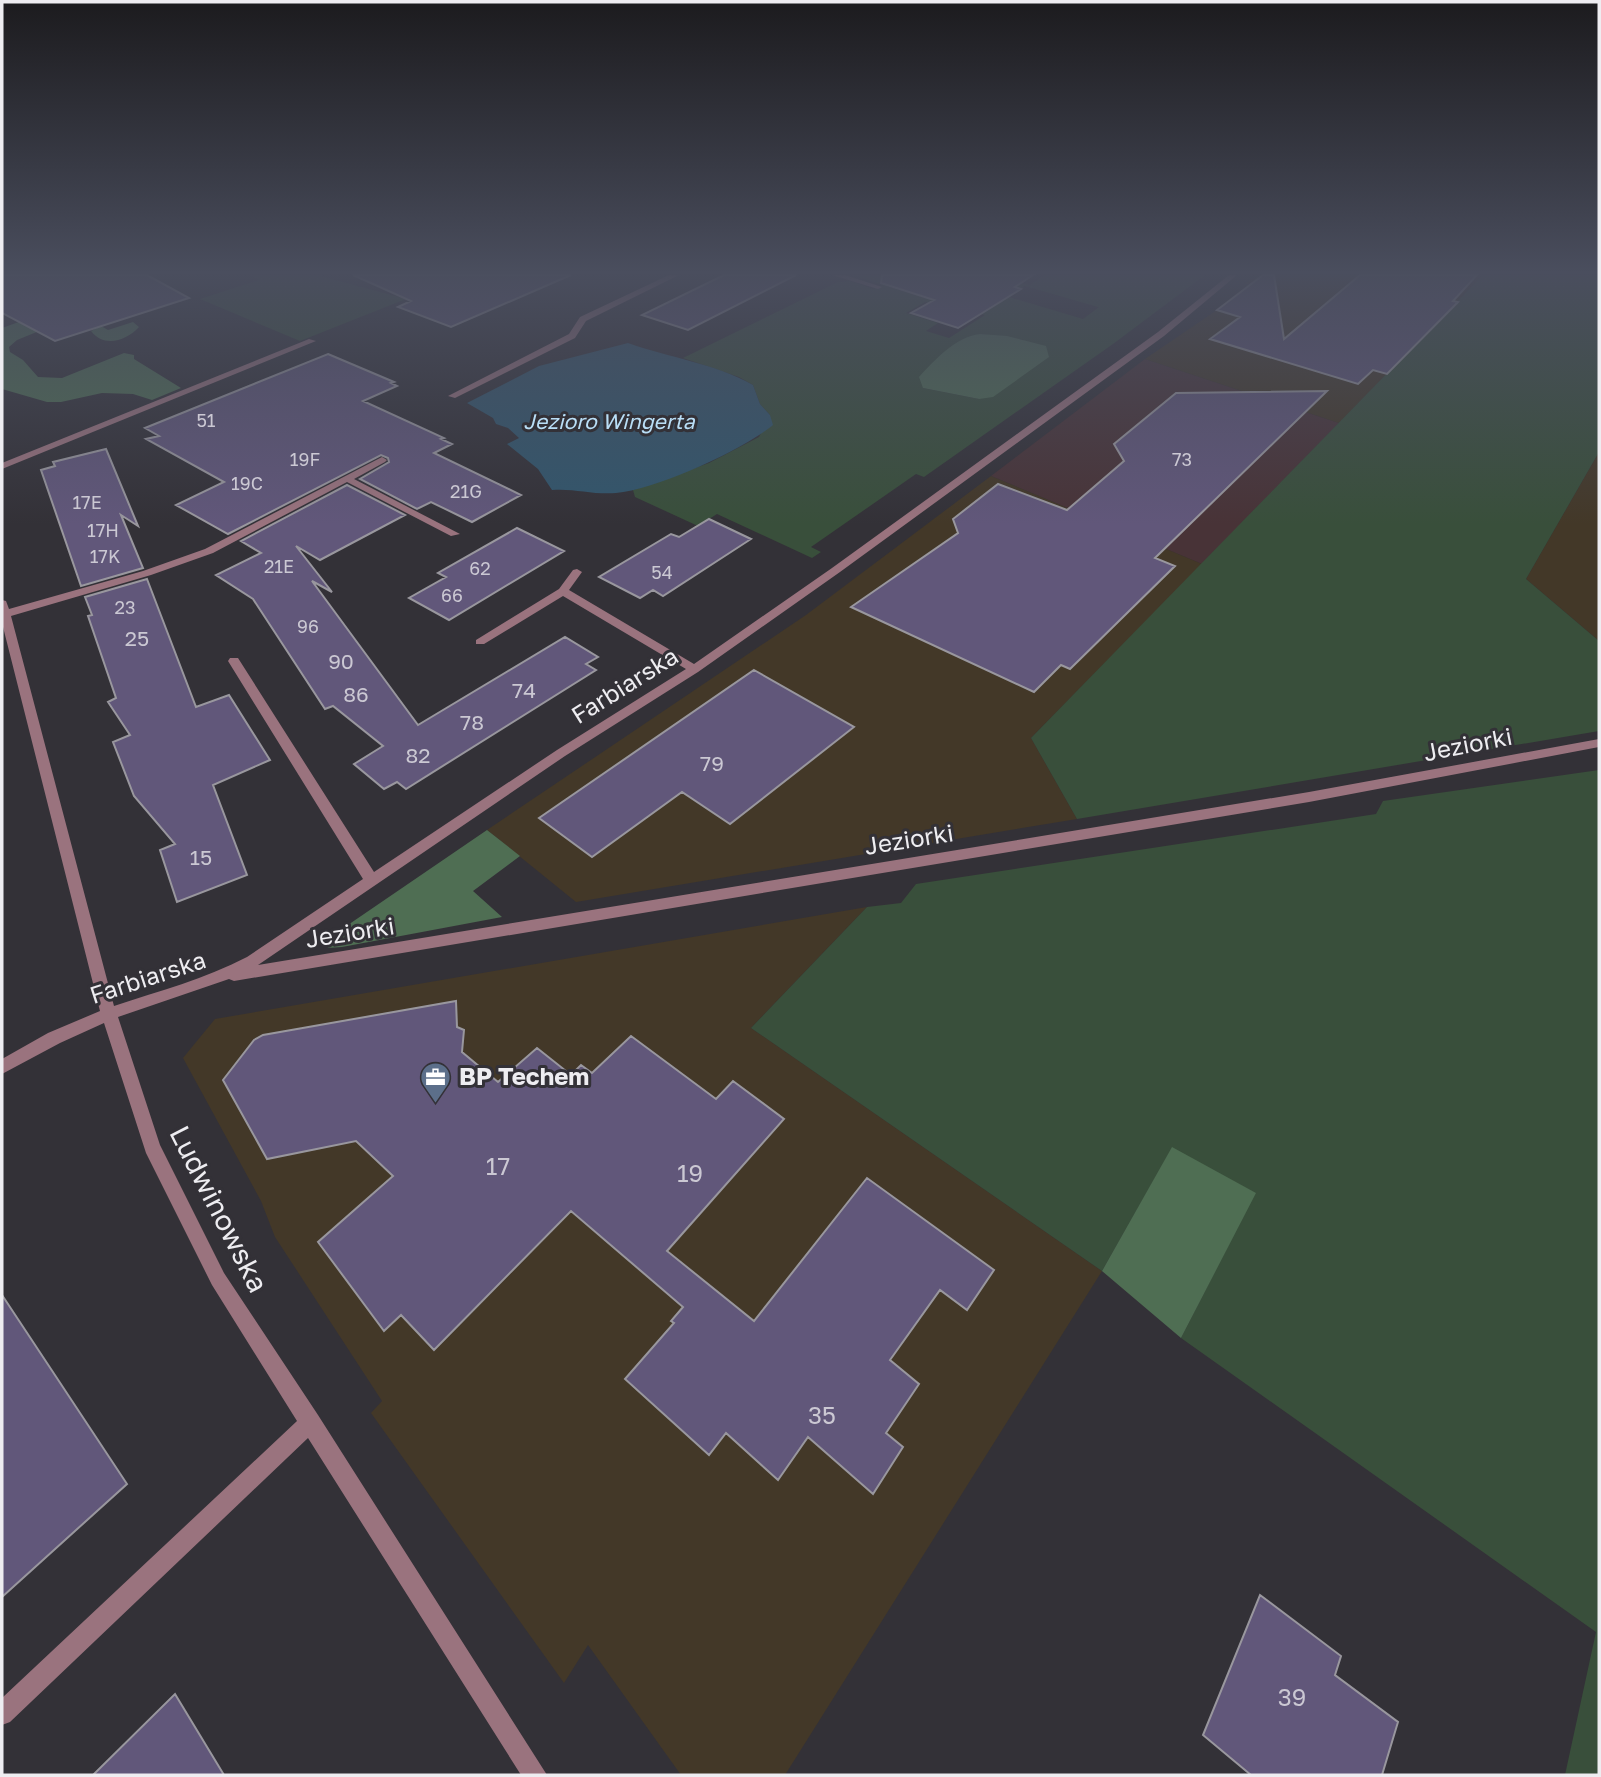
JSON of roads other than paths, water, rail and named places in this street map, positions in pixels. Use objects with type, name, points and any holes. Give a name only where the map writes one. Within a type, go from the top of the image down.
[{"type":"street","points":[[2,466],[270,358]]},
{"type":"street","points":[[452,396],[528,358]]},
{"type":"street","name":"Farbiarska","points":[[2,1067],[56,1034],[226,976],[561,753],[694,670],[1128,358]]},
{"type":"street","points":[[3,608],[179,563],[209,551],[349,480],[382,460]]},
{"type":"street","points":[[349,480],[455,534]]},
{"type":"street","points":[[480,642],[563,591],[577,572]]},
{"type":"street","points":[[563,591],[694,670]]},
{"type":"street","name":"Ludwinowska","points":[[3,608],[109,1014],[152,1147],[218,1279],[535,1775]]},
{"type":"street","points":[[234,661],[372,881]]},
{"type":"street","name":"Jeziorki","points":[[226,976],[1297,799],[1599,743]]},
{"type":"street","points":[[2,1714],[311,1422]]},
{"type":"water","name":"Jezioro Wingerta","points":[[570,358],[679,358],[738,377],[753,385],[760,404],[770,415],[773,425],[720,457],[675,477],[633,490],[600,493],[552,490],[538,469],[507,444],[519,438],[508,428],[496,424],[493,418],[467,403],[539,366]]},
{"type":"place","name":"BP Techem","points":[[436,1104]]}]
